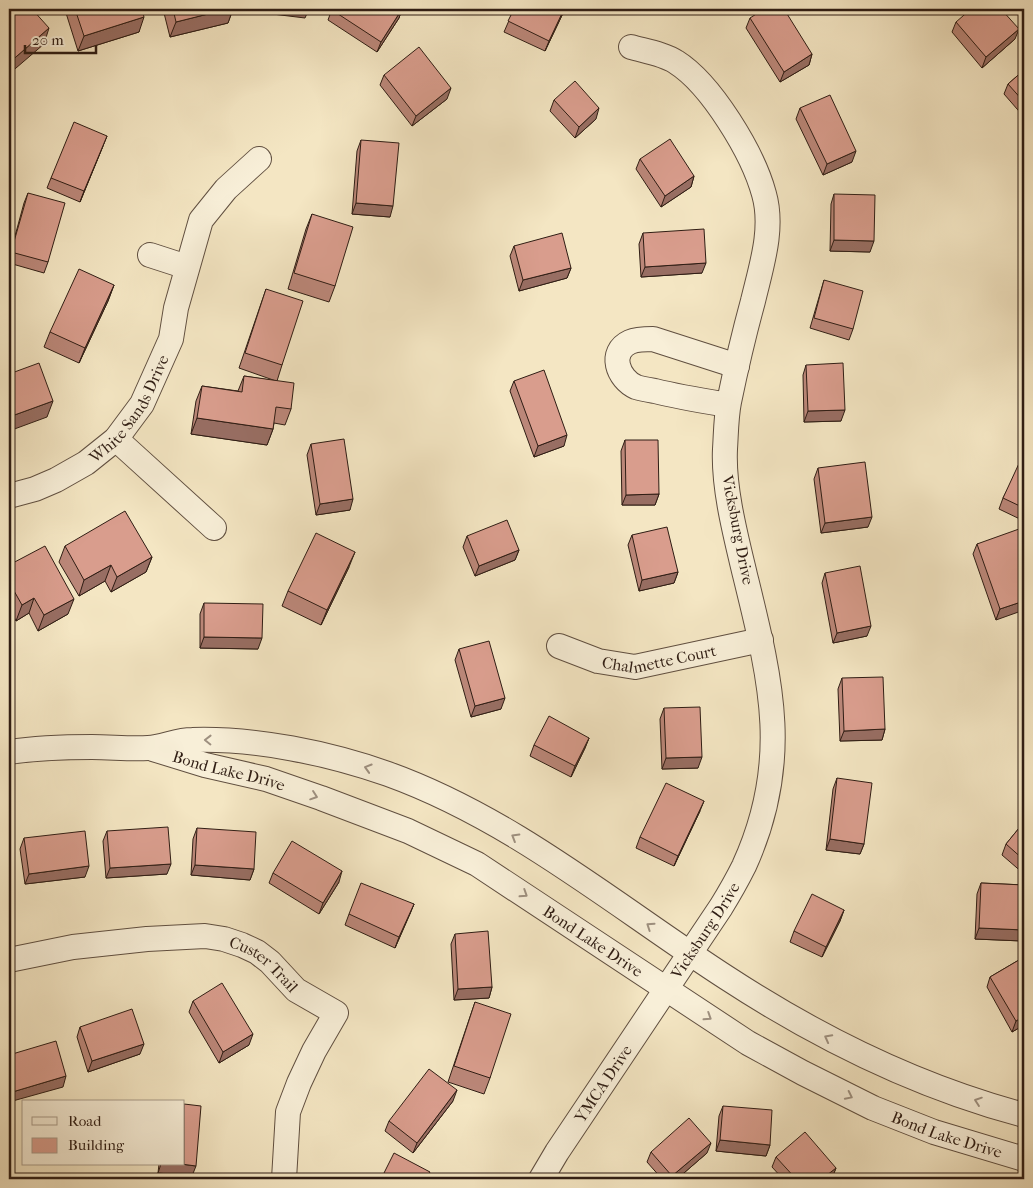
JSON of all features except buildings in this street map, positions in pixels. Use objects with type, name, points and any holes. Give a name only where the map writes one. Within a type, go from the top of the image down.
[{"type":"street","name":"Vicksburg Drive","points":[[631,47],[675,61],[700,81],[740,139],[765,195],[766,243],[728,405],[725,454],[728,496],[768,674],[774,734],[771,772],[764,810],[744,867],[721,907],[667,990]]},
{"type":"street","name":"White Sands Drive","points":[[9,496],[35,490],[86,463],[116,439],[142,404],[171,339],[176,308],[201,220],[226,189],[259,159]]},
{"type":"street","points":[[150,256],[187,267]]},
{"type":"street","points":[[728,405],[673,396],[636,386],[619,372],[616,359],[619,351],[628,343],[639,339],[653,339],[737,366]]},
{"type":"street","points":[[116,439],[214,528]]},
{"type":"street","name":"Chalmette Court","points":[[559,646],[598,661],[635,667],[761,640]]},
{"type":"street","name":"Bond Lake Drive","points":[[9,752],[87,747],[150,748],[188,740],[230,740],[289,748],[356,764],[389,775],[462,807],[539,851],[762,1001],[846,1048],[941,1088],[979,1102],[1024,1115]]},
{"type":"street","name":"Bond Lake Drive","points":[[150,748],[205,765],[266,779],[408,831],[477,864],[748,1043],[803,1073],[873,1108],[934,1132],[1024,1159]]},
{"type":"street","name":"Custer Trail","points":[[9,960],[73,947],[147,939],[206,936],[224,939],[257,952],[270,962],[296,990],[336,1013],[314,1051],[288,1112],[284,1179]]},
{"type":"street","name":"YMCA Drive","points":[[541,1179],[557,1152],[667,990]]}]
